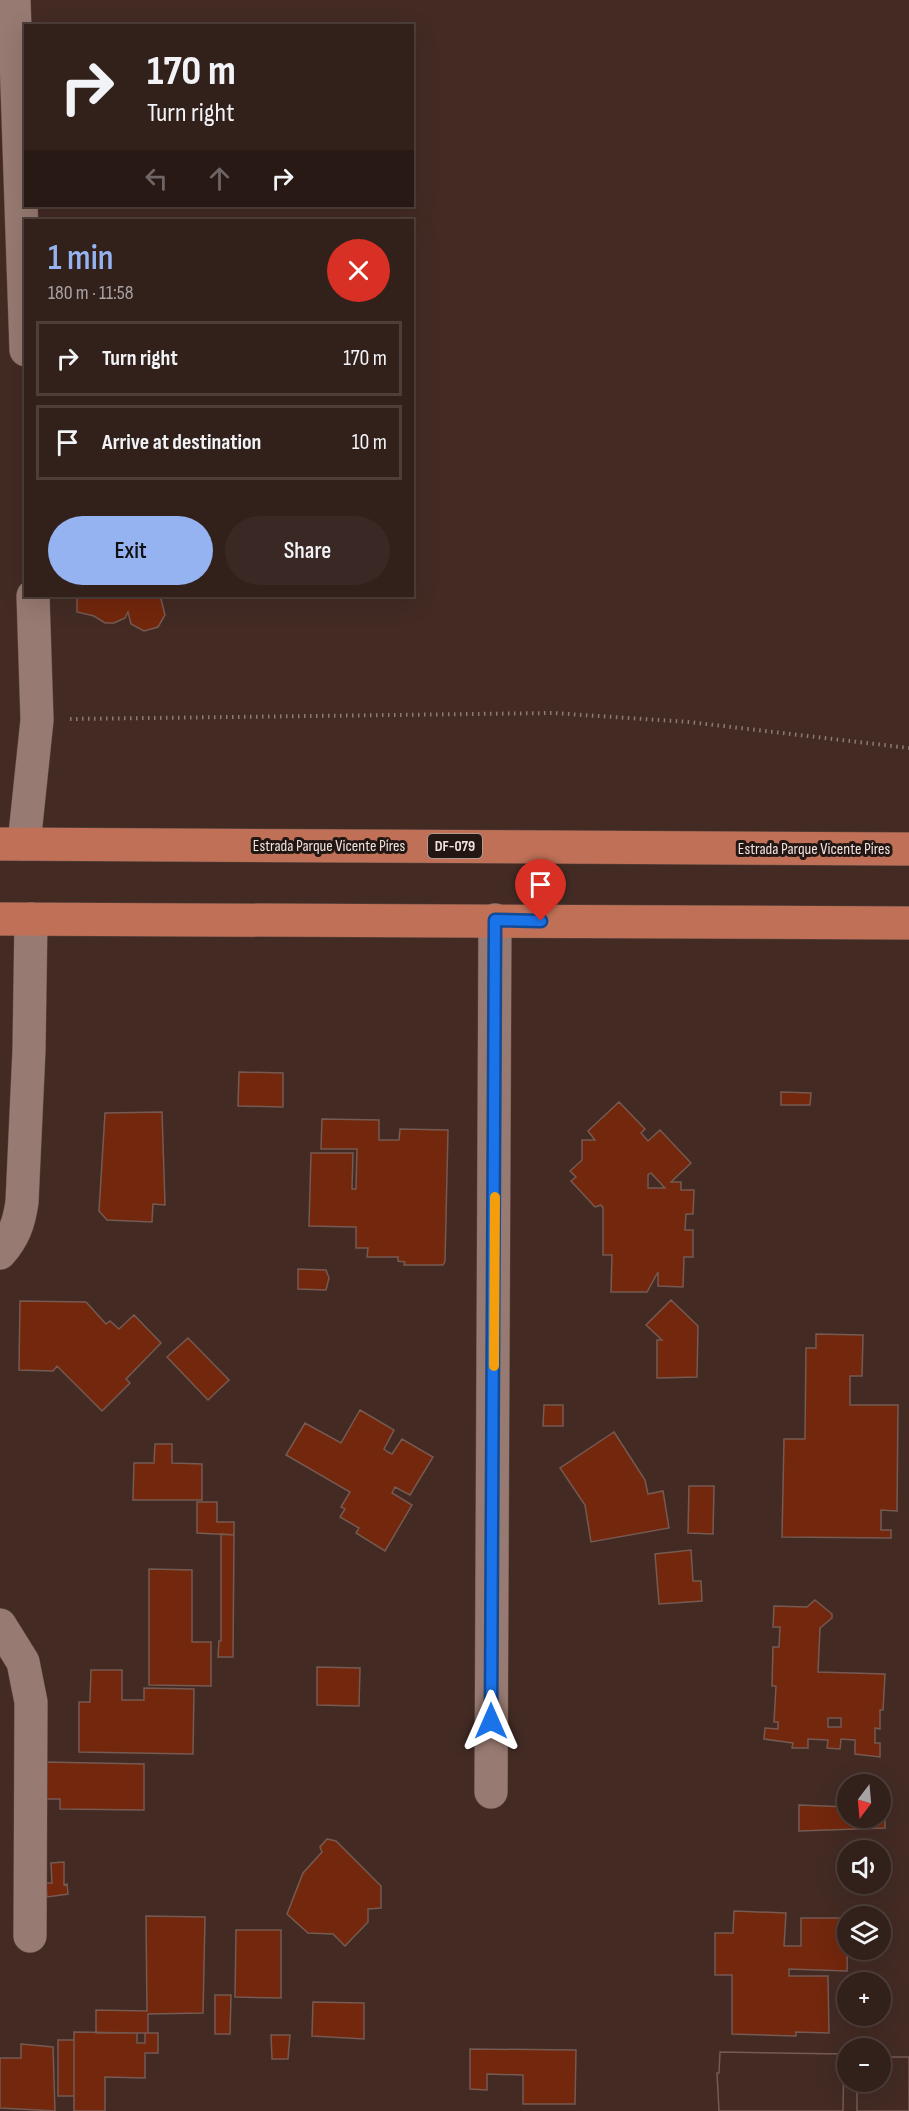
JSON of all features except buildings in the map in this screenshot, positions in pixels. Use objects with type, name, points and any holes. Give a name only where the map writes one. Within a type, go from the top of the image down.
[{"type":"main road","name":"Estrada Parque Vicente Pires","points":[[12,844],[909,849]]},
{"type":"main road","points":[[16,919],[909,923]]},
{"type":"street","points":[[14,0],[24,292]]},
{"type":"street","points":[[12,844],[37,720],[33,597]]},
{"type":"street","points":[[0,1253],[10,1242],[18,1225],[22,1202],[29,1050],[16,919]]},
{"type":"street","points":[[490,1792],[495,920]]},
{"type":"street","points":[[0,1625],[23,1662],[31,1702],[30,1936]]},
{"type":"path","points":[[37,720],[553,713],[689,722],[909,748]]},
{"type":"slow traffic","points":[[494,1366],[495,1197]]},
{"type":"route","points":[[491,1721],[495,920],[541,921]]}]
